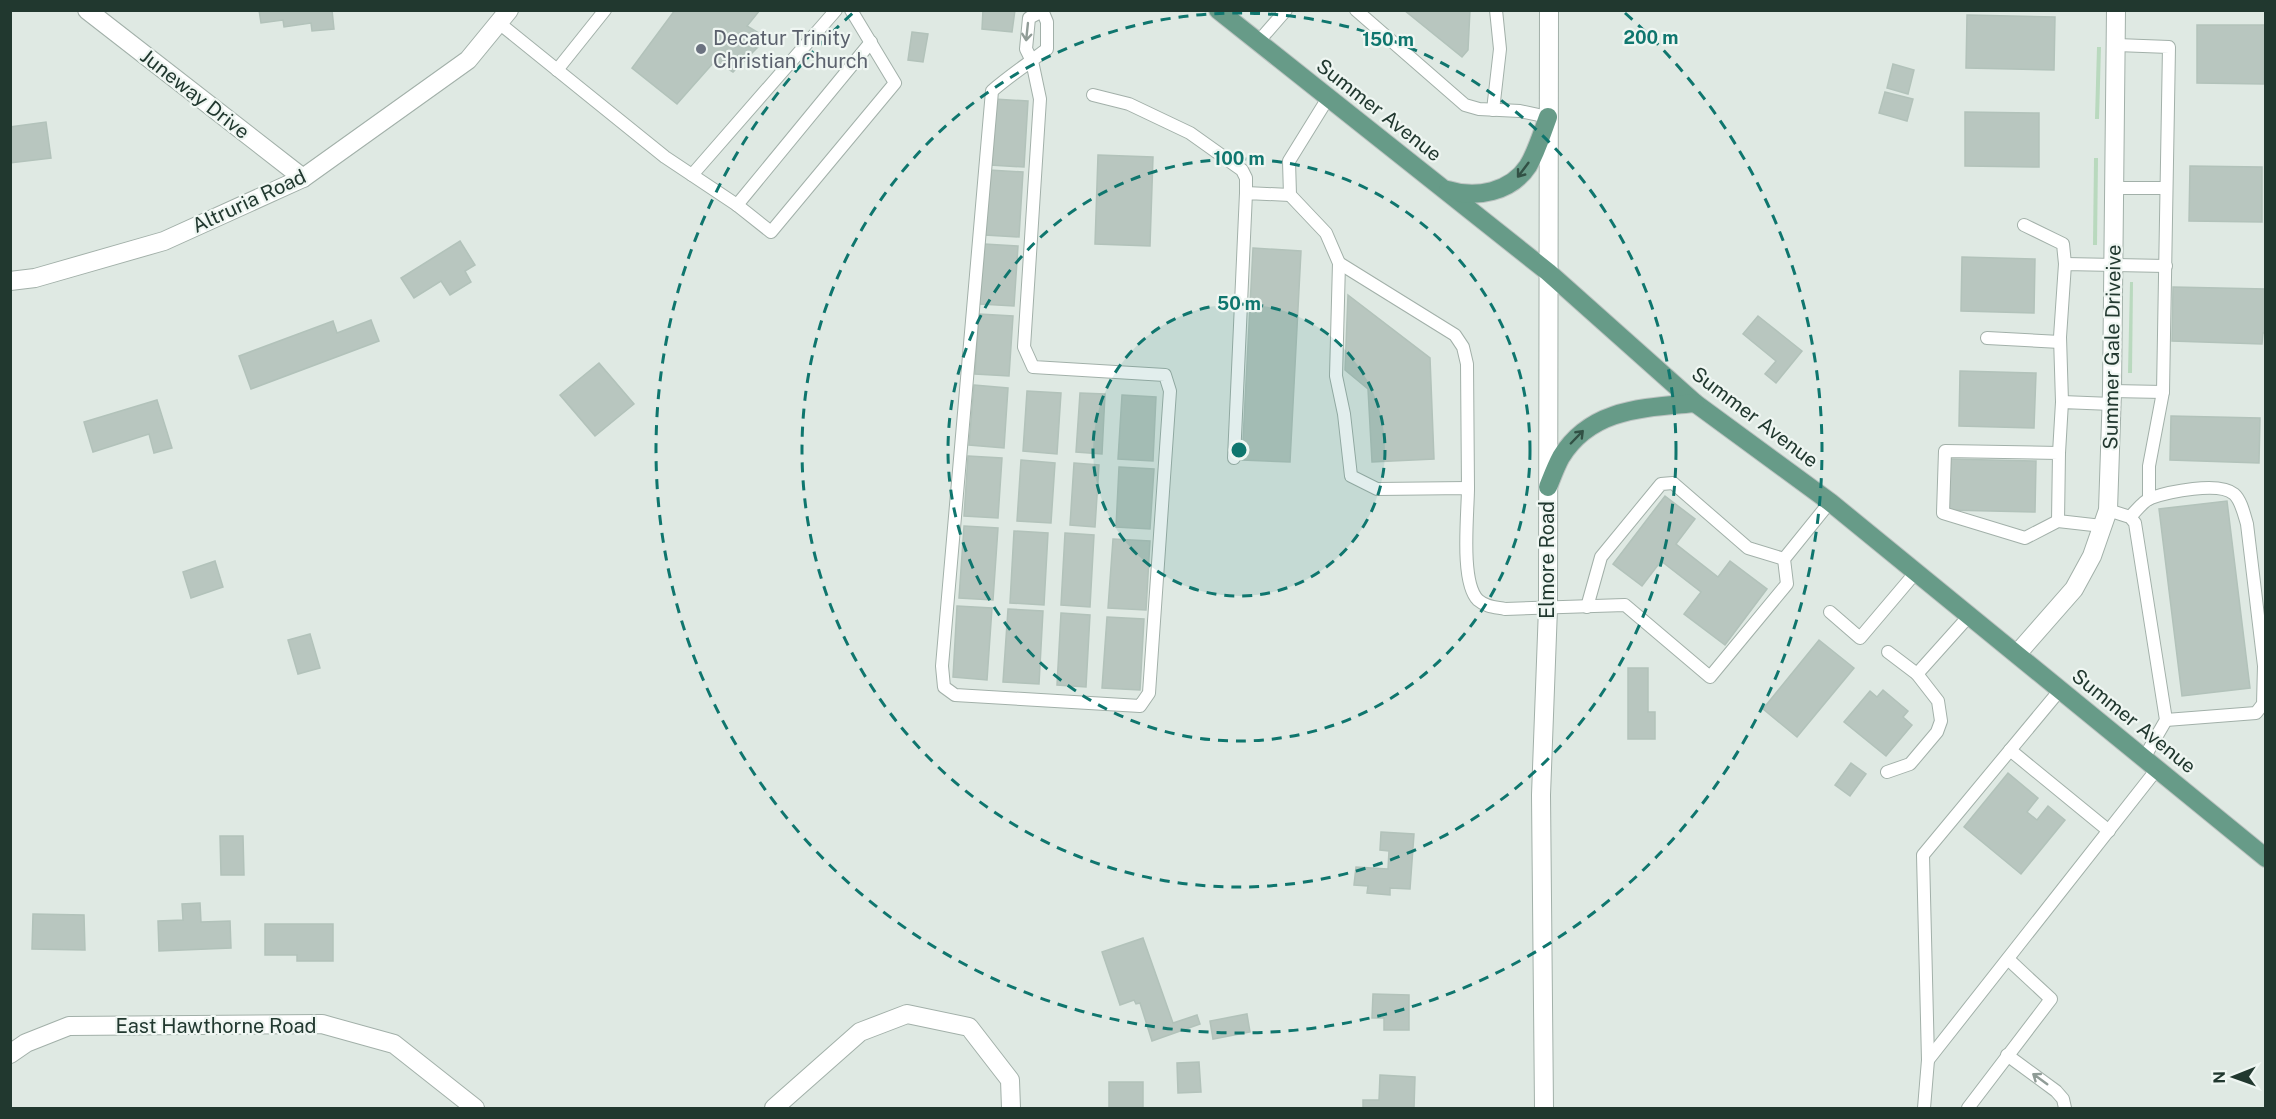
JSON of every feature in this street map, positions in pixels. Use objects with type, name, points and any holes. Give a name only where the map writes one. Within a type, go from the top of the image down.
[{"type":"main road","name":"Summer Avenue","points":[[1218,10],[1548,272],[1695,403],[1830,502],[2265,858]]},
{"type":"main road","points":[[1443,189],[1461,195],[1477,194],[1496,190],[1514,182],[1528,165],[1548,117]]},
{"type":"main road","points":[[1548,487],[1561,458],[1573,440],[1600,419],[1633,409],[1695,403]]},
{"type":"street","name":"Juneway Drive","points":[[87,10],[303,178]]},
{"type":"street","name":"Elmore Road","points":[[1544,1108],[1541,795],[1548,608],[1549,10]]},
{"type":"street","name":"Summer Gale Driveive","points":[[2017,654],[2074,589],[2092,555],[2105,518],[2112,398],[2116,10]]},
{"type":"street","name":"Altruria Road","points":[[10,281],[35,278],[164,241],[303,178],[468,60],[504,17]]},
{"type":"street","points":[[774,1108],[860,1032],[907,1014],[969,1027],[1010,1080],[1011,1108]]},
{"type":"street","name":"East Hawthorne Road","points":[[10,1054],[26,1043],[69,1026],[322,1024],[394,1044],[476,1108]]},
{"type":"lane","points":[[557,70],[605,10]]},
{"type":"lane","points":[[692,175],[836,10]]},
{"type":"lane","points":[[504,17],[557,70],[664,157],[738,205],[771,232],[895,82],[852,10]]},
{"type":"lane","points":[[1258,42],[1286,10]]},
{"type":"lane","points":[[1356,10],[1465,105],[1479,109],[1520,111],[1548,117]]},
{"type":"lane","points":[[1493,110],[1500,49],[1496,10]]},
{"type":"lane","points":[[1032,60],[1010,75],[992,92],[942,666],[944,687],[955,695],[1140,706],[1149,693],[1170,391],[1166,375],[1033,367],[1024,347],[1040,99],[1032,60],[1026,49],[1029,18],[1042,11],[1047,22],[1047,49],[1032,60]]},
{"type":"lane","points":[[738,205],[871,42]]},
{"type":"lane","points":[[2117,45],[2169,47],[2163,392],[2149,466],[2149,499]]},
{"type":"lane","points":[[1093,94],[1129,105],[1190,133],[1242,171],[1246,178],[1234,458]]},
{"type":"lane","points":[[1328,98],[1289,161],[1290,195],[1326,233],[1339,262],[1336,376],[1344,414],[1351,476],[1377,489],[1468,488]]},
{"type":"lane","points":[[2115,188],[2166,188]]},
{"type":"lane","points":[[1246,193],[1290,195]]},
{"type":"lane","points":[[2024,225],[2063,244],[2065,264],[2060,342],[2062,402],[2058,521]]},
{"type":"lane","points":[[1339,262],[1455,335],[1463,347],[1467,364],[1469,579],[1476,598],[1485,605],[1505,609],[1626,605],[1710,677],[1788,584],[1784,559],[1830,502]]},
{"type":"lane","points":[[2065,264],[2166,266]]},
{"type":"lane","points":[[1987,338],[2060,342]]},
{"type":"lane","points":[[2062,402],[2163,392]]},
{"type":"lane","points":[[2059,453],[1945,451],[1943,513],[2025,538],[2058,521],[2130,517],[2149,499],[2186,490],[2225,489],[2235,494],[2247,524],[2264,666],[2263,704],[2256,713],[2166,720]]},
{"type":"lane","points":[[1587,607],[1601,557],[1661,484],[1674,483],[1748,548],[1784,559]]},
{"type":"lane","points":[[1928,1060],[2109,831],[2150,764],[2166,720],[2135,523],[2130,517]]},
{"type":"lane","points":[[1830,612],[1860,638],[1916,572]]},
{"type":"lane","points":[[1917,674],[1970,616]]},
{"type":"lane","points":[[1887,772],[1910,764],[1937,732],[1941,721],[1938,701],[1917,674],[1888,652]]},
{"type":"lane","points":[[1924,1108],[1928,1060],[1923,855],[2060,690]]},
{"type":"lane","points":[[2010,750],[2109,831]]},
{"type":"lane","points":[[1968,1108],[2051,999],[2008,959]]},
{"type":"lane","points":[[2007,1055],[2056,1091],[2063,1099],[2065,1108]]},
{"type":"green space","points":[[2097,47],[2101,47],[2099,119],[2095,119]]},
{"type":"green space","points":[[2094,158],[2098,158],[2097,245],[2093,245]]},
{"type":"green space","points":[[2130,282],[2133,282],[2132,373],[2128,373]]},
{"type":"building","points":[[259,10],[332,10],[334,29],[312,31],[311,23],[284,27],[283,20],[261,23]]},
{"type":"building","name":"Decatur Trinity Christian Church","points":[[675,10],[760,10],[747,26],[767,38],[733,72],[715,61],[677,104],[632,68]]},
{"type":"building","points":[[983,10],[1015,10],[1012,32],[982,29]]},
{"type":"building","points":[[1404,10],[1470,10],[1468,50],[1462,57]]},
{"type":"building","points":[[1967,15],[2055,17],[2054,70],[1966,68]]},
{"type":"building","points":[[2197,25],[2265,25],[2264,84],[2197,83]]},
{"type":"building","points":[[912,32],[928,34],[923,62],[908,60]]},
{"type":"building","points":[[1893,64],[1914,70],[1908,94],[1887,88]]},
{"type":"building","points":[[1885,92],[1913,99],[1907,121],[1879,113]]},
{"type":"building","points":[[994,99],[1028,101],[1024,167],[990,165]]},
{"type":"building","points":[[1965,112],[2039,113],[2039,167],[1965,166]]},
{"type":"building","points":[[46,122],[51,158],[10,163],[10,127]]},
{"type":"building","points":[[1098,155],[1153,157],[1150,246],[1095,244]]},
{"type":"building","points":[[2190,166],[2262,167],[2262,222],[2189,221]]},
{"type":"building","points":[[989,170],[1023,172],[1019,237],[985,235]]},
{"type":"building","points":[[460,241],[475,265],[465,271],[471,282],[450,295],[441,281],[414,298],[401,278]]},
{"type":"building","points":[[984,244],[1018,246],[1014,306],[980,304]]},
{"type":"building","points":[[1253,248],[1301,251],[1290,462],[1242,460]]},
{"type":"building","points":[[1962,257],[2035,259],[2034,313],[1961,311]]},
{"type":"building","points":[[2173,287],[2266,289],[2266,333],[2263,333],[2262,344],[2172,341]]},
{"type":"building","points":[[1348,295],[1430,358],[1434,459],[1372,462],[1368,389],[1345,370]]},
{"type":"building","points":[[979,314],[1013,316],[1009,376],[975,374]]},
{"type":"building","points":[[1758,316],[1802,351],[1776,383],[1765,374],[1776,361],[1743,334]]},
{"type":"building","points":[[371,320],[379,341],[251,389],[239,356],[333,321],[337,333]]},
{"type":"building","points":[[599,363],[634,404],[595,436],[560,395]]},
{"type":"building","points":[[1960,371],[2036,373],[2034,428],[1959,426]]},
{"type":"building","points":[[974,385],[1008,388],[1004,448],[969,445]]},
{"type":"building","points":[[1027,391],[1061,393],[1057,454],[1023,451]]},
{"type":"building","points":[[1080,393],[1105,394],[1102,454],[1076,452]]},
{"type":"building","points":[[1122,395],[1156,397],[1153,461],[1118,459]]},
{"type":"building","points":[[157,400],[172,448],[154,453],[149,434],[93,452],[84,422]]},
{"type":"building","points":[[2171,416],[2260,418],[2259,463],[2170,460]]},
{"type":"building","points":[[968,456],[1002,458],[998,518],[964,516]]},
{"type":"building","points":[[1948,459],[2036,461],[2035,512],[1947,510]]},
{"type":"building","points":[[1021,460],[1055,463],[1051,523],[1017,521]]},
{"type":"building","points":[[1074,463],[1099,465],[1095,527],[1070,525]]},
{"type":"building","points":[[1119,467],[1154,469],[1150,529],[1116,527]]},
{"type":"building","points":[[1665,496],[1695,519],[1676,544],[1718,577],[1730,561],[1767,589],[1725,645],[1684,614],[1701,592],[1661,561],[1642,586],[1613,564]]},
{"type":"building","points":[[2227,501],[2250,688],[2182,696],[2159,509]]},
{"type":"building","points":[[964,526],[998,528],[993,600],[959,598]]},
{"type":"building","points":[[1014,531],[1048,533],[1044,605],[1010,603]]},
{"type":"building","points":[[1065,533],[1094,535],[1090,607],[1061,605]]},
{"type":"building","points":[[1113,539],[1150,541],[1146,610],[1108,608]]},
{"type":"building","points":[[215,561],[223,587],[191,598],[183,572]]},
{"type":"building","points":[[957,606],[992,608],[987,680],[953,677]]},
{"type":"building","points":[[1008,609],[1043,611],[1039,684],[1003,682]]},
{"type":"building","points":[[1061,613],[1090,615],[1086,687],[1057,685]]},
{"type":"building","points":[[1107,617],[1144,619],[1140,690],[1102,688]]},
{"type":"building","points":[[310,634],[320,668],[298,674],[288,640]]},
{"type":"building","points":[[1819,640],[1854,668],[1797,737],[1763,709]]},
{"type":"building","points":[[1628,668],[1648,668],[1648,712],[1655,712],[1655,739],[1628,739]]},
{"type":"building","points":[[1883,690],[1908,711],[1903,717],[1912,725],[1886,756],[1844,722],[1870,691],[1877,697]]},
{"type":"building","points":[[1851,763],[1866,774],[1850,796],[1835,785]]},
{"type":"building","points":[[2008,773],[2038,798],[2027,812],[2037,820],[2048,806],[2065,820],[2021,874],[1964,827]]},
{"type":"building","points":[[1381,832],[1414,834],[1410,889],[1390,888],[1390,895],[1367,893],[1368,886],[1354,885],[1356,867],[1388,869],[1389,851],[1380,850]]},
{"type":"building","points":[[220,836],[243,836],[244,875],[221,875]]},
{"type":"building","points":[[200,903],[201,922],[230,921],[231,948],[159,951],[158,921],[183,920],[182,904]]},
{"type":"building","points":[[33,914],[84,915],[85,950],[32,949]]},
{"type":"building","points":[[265,924],[333,924],[333,961],[297,961],[297,955],[265,955]]},
{"type":"building","points":[[1143,938],[1173,1023],[1197,1015],[1200,1024],[1152,1041],[1140,1003],[1136,1004],[1134,1000],[1120,1005],[1102,952]]},
{"type":"building","points":[[1373,994],[1409,995],[1409,1030],[1384,1030],[1384,1018],[1372,1018]]},
{"type":"building","points":[[1247,1014],[1250,1032],[1213,1039],[1210,1021]]},
{"type":"building","points":[[1199,1062],[1201,1092],[1178,1093],[1177,1063]]},
{"type":"building","points":[[1380,1075],[1415,1077],[1414,1108],[1363,1108],[1363,1100],[1379,1100]]},
{"type":"building","points":[[1109,1082],[1143,1082],[1143,1108],[1109,1108]]},
{"type":"place","name":"Decatur Trinity Christian Church","points":[[701,49]]}]
